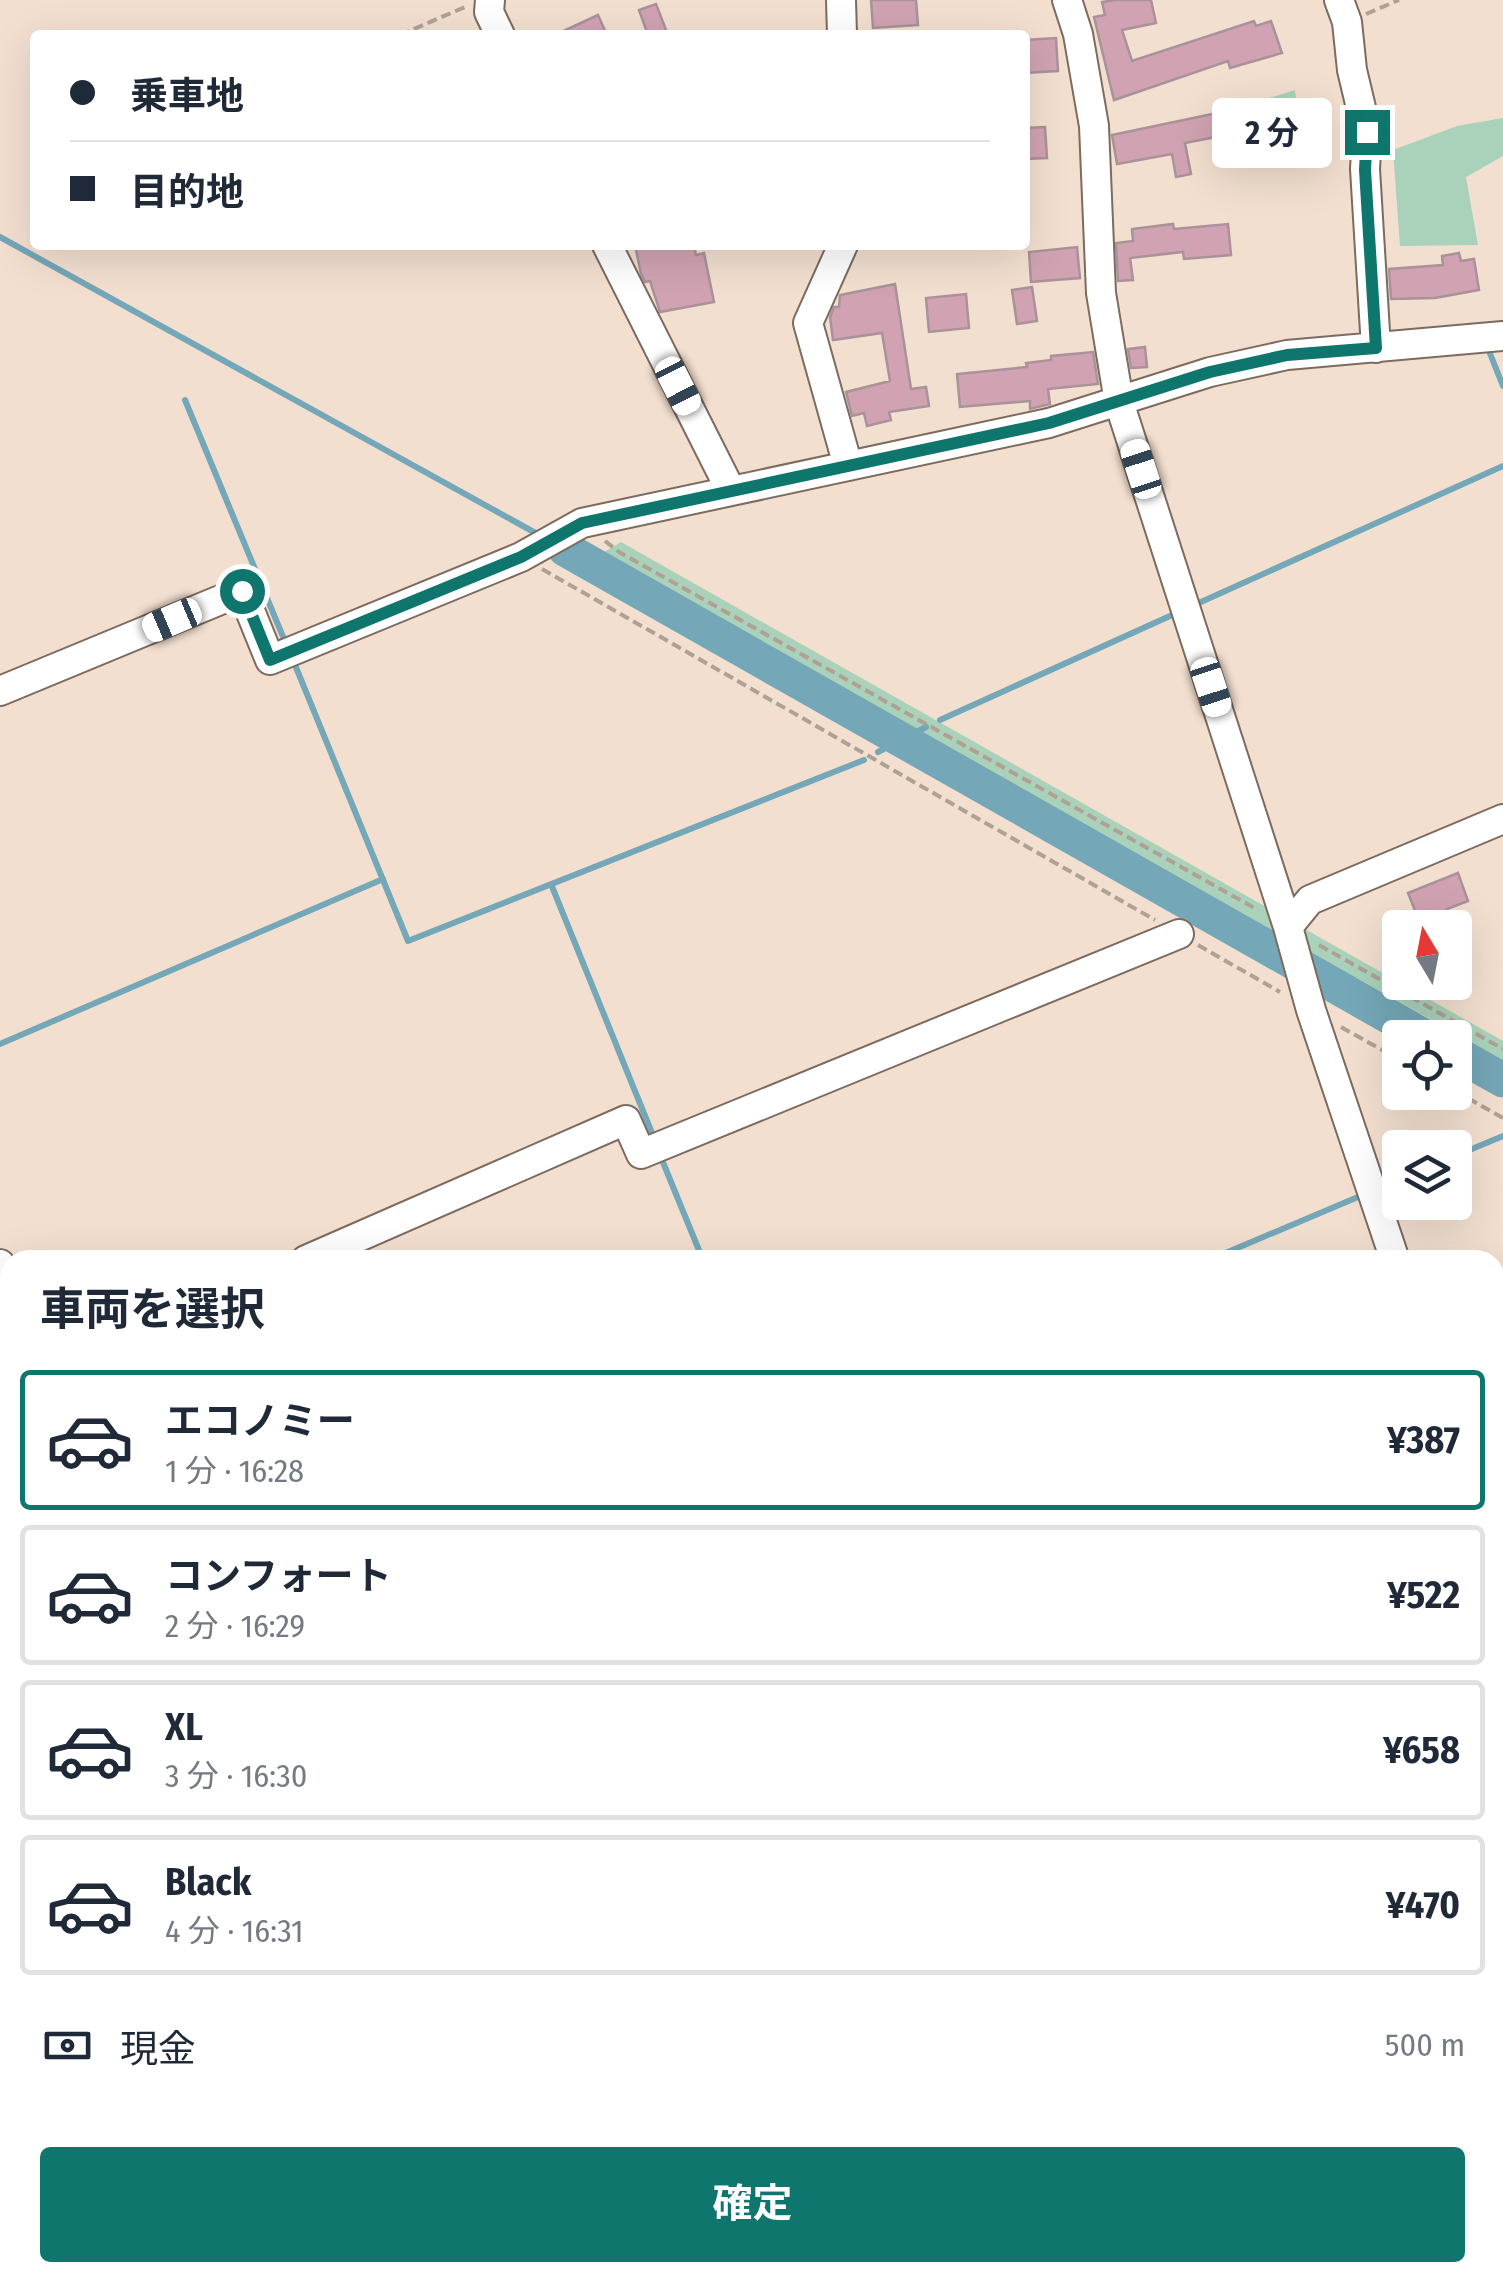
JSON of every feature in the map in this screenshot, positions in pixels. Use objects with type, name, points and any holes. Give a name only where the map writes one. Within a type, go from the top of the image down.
[{"type":"street","points":[[841,0],[842,30]]},
{"type":"street","points":[[1067,0],[1094,126],[1102,293],[1119,402],[1392,1250]]},
{"type":"street","points":[[478,4],[489,12],[498,30]]},
{"type":"street","points":[[1344,11],[1352,70],[1367,132],[1365,170],[1376,348]]},
{"type":"street","points":[[610,250],[732,491]]},
{"type":"street","points":[[841,250],[808,323],[848,466]]},
{"type":"street","points":[[0,691],[242,591],[270,660],[521,557],[582,523],[1049,423],[1210,372],[1287,355],[1503,336]]},
{"type":"street","points":[[1288,927],[1310,900],[1503,819]]},
{"type":"street","points":[[329,1250],[626,1120],[641,1154],[1179,934]]},
{"type":"path","points":[[1344,11],[1399,0]]},
{"type":"path","points":[[413,30],[478,4]]},
{"type":"path","points":[[582,523],[619,552],[1503,1049]]},
{"type":"path","points":[[521,557],[1382,1050]]},
{"type":"path","points":[[1472,1101],[1503,1118]]},
{"type":"green space","points":[[1295,90],[1301,144],[1277,153],[1269,98]]},
{"type":"green space","points":[[1503,118],[1503,156],[1466,177],[1478,245],[1400,246],[1393,150],[1457,126]]},
{"type":"green space","points":[[621,542],[1382,973],[1382,992],[601,554]]},
{"type":"green space","points":[[1396,1000],[1431,1000],[1466,1020],[1432,1020]]},
{"type":"green space","points":[[1472,1023],[1503,1041],[1503,1060],[1472,1043]]},
{"type":"building","points":[[871,0],[916,0],[918,25],[873,28]]},
{"type":"building","points":[[1151,0],[1156,23],[1122,30],[1132,61],[1254,21],[1256,26],[1271,21],[1282,53],[1230,68],[1228,61],[1114,100],[1094,17],[1105,15],[1102,2]]},
{"type":"building","points":[[656,4],[666,30],[646,30],[639,10]]},
{"type":"building","points":[[598,15],[605,30],[566,30]]},
{"type":"building","points":[[1056,38],[1058,71],[1030,73],[1030,40]]},
{"type":"building","points":[[1217,113],[1221,136],[1185,143],[1191,174],[1176,177],[1172,154],[1117,164],[1112,135]]},
{"type":"building","points":[[1045,127],[1047,158],[1030,159],[1030,128]]},
{"type":"building","points":[[1173,224],[1174,229],[1228,224],[1231,255],[1184,259],[1183,252],[1130,258],[1133,280],[1118,281],[1116,243],[1133,241],[1132,229]]},
{"type":"building","points":[[1077,247],[1080,278],[1031,282],[1029,252]]},
{"type":"building","points":[[636,250],[704,253],[714,302],[660,312],[650,281],[645,282]]},
{"type":"building","points":[[1459,253],[1461,261],[1474,259],[1479,290],[1435,298],[1391,299],[1389,269],[1443,265],[1442,256]]},
{"type":"building","points":[[895,284],[911,389],[926,387],[929,406],[889,412],[891,420],[867,426],[864,413],[852,416],[846,392],[890,381],[882,333],[833,340],[830,317],[834,307],[839,307],[840,295]]},
{"type":"building","points":[[1032,287],[1037,321],[1017,324],[1012,290]]},
{"type":"building","points":[[966,294],[969,328],[929,332],[926,298]]},
{"type":"building","points":[[1145,347],[1147,367],[1131,368],[1128,349]]},
{"type":"building","points":[[1093,352],[1098,384],[1048,389],[1050,404],[1030,409],[1030,401],[960,407],[957,374],[1027,367],[1026,363],[1051,360],[1051,356]]},
{"type":"building","points":[[1458,873],[1468,901],[1447,910],[1415,910],[1408,893]]},
{"type":"waterway","points":[[0,237],[541,536]]},
{"type":"waterway","points":[[1489,351],[1503,386]]},
{"type":"waterway","points":[[185,400],[286,644]]},
{"type":"waterway","points":[[1192,606],[1503,466]]},
{"type":"waterway","points":[[565,549],[1395,1020]]},
{"type":"waterway","points":[[940,720],[1181,611]]},
{"type":"waterway","points":[[293,660],[408,941],[864,760]]},
{"type":"waterway","points":[[878,752],[926,727]]},
{"type":"waterway","points":[[0,1044],[383,879]]},
{"type":"waterway","points":[[551,884],[654,1138]]},
{"type":"waterway","points":[[1472,1063],[1503,1080]]},
{"type":"waterway","points":[[1472,1149],[1503,1136]]},
{"type":"waterway","points":[[660,1155],[699,1250]]},
{"type":"waterway","points":[[1233,1250],[1365,1194]]},
{"type":"route","points":[[242,591],[270,660],[521,557],[582,523],[1049,423],[1210,372],[1287,355],[1376,348],[1365,170],[1367,132]]}]
